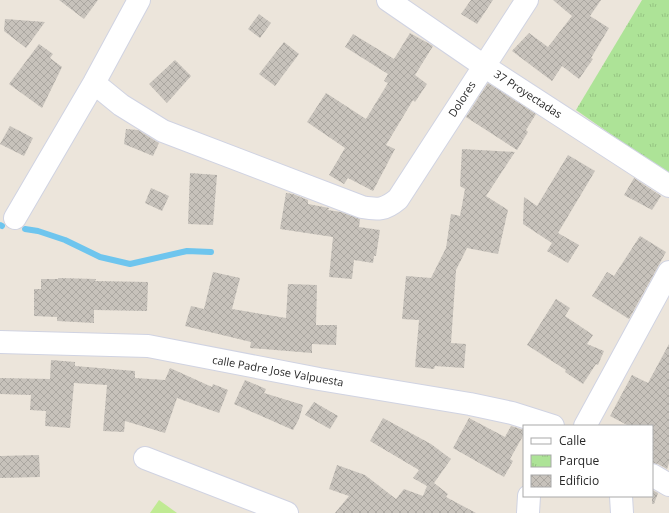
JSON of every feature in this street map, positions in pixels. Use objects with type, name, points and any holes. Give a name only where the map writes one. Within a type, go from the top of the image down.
[{"type":"street","points":[[15,218],[94,83],[139,0]]},
{"type":"street","name":"37 Proyectadas","points":[[388,0],[484,66],[669,186]]},
{"type":"street","name":"Dolores","points":[[94,83],[121,105],[164,131],[362,208],[379,210],[398,199],[527,0]]},
{"type":"street","points":[[586,425],[669,272]]},
{"type":"street","name":"calle Padre Jose Valpuesta","points":[[0,342],[148,346],[319,380],[470,404],[512,413],[539,424]]},
{"type":"street","points":[[145,458],[262,509],[286,513]]},
{"type":"street","points":[[653,476],[669,485]]},
{"type":"street","points":[[528,513],[529,497]]},
{"type":"street","points":[[621,497],[622,513]]},
{"type":"green space","points":[[642,0],[669,0],[669,175],[576,110]]},
{"type":"green space","points":[[159,500],[177,513],[150,513]]},
{"type":"building","points":[[59,0],[98,0],[84,19]]},
{"type":"building","points":[[471,0],[493,0],[477,24],[461,14]]},
{"type":"building","points":[[553,0],[601,0],[590,16],[609,28],[591,58],[593,59],[579,79],[562,66],[552,81],[512,51],[529,33],[548,47],[572,16]]},
{"type":"building","points":[[259,14],[271,23],[260,38],[248,29]]},
{"type":"building","points":[[5,19],[45,22],[26,48],[4,31]]},
{"type":"building","points":[[410,33],[433,46],[415,75],[427,84],[415,102],[413,100],[386,145],[395,149],[373,191],[348,178],[344,184],[329,175],[345,148],[307,122],[326,93],[366,119],[388,83],[384,81],[388,74],[345,47],[353,34],[394,59]]},
{"type":"building","points":[[284,42],[299,54],[275,86],[259,74]]},
{"type":"building","points":[[39,44],[53,54],[50,58],[62,67],[42,108],[9,84]]},
{"type":"building","points":[[175,60],[191,76],[167,103],[149,84]]},
{"type":"building","points":[[488,83],[536,114],[526,130],[528,132],[517,150],[466,117]]},
{"type":"building","points":[[10,126],[33,138],[24,156],[0,144]]},
{"type":"building","points":[[126,129],[138,130],[159,143],[153,156],[124,144]]},
{"type":"building","points":[[462,149],[515,152],[486,196],[508,210],[498,254],[467,248],[456,270],[451,343],[466,344],[464,368],[435,366],[434,369],[415,367],[419,320],[402,319],[406,276],[431,278],[446,248],[451,214],[460,216],[465,189],[460,186]]},
{"type":"building","points":[[568,155],[595,171],[558,233],[579,245],[568,263],[547,251],[552,243],[523,224],[524,197],[537,206]]},
{"type":"building","points":[[190,173],[217,175],[213,225],[188,224]]},
{"type":"building","points":[[634,178],[661,196],[652,210],[624,195]]},
{"type":"building","points":[[151,188],[169,196],[162,211],[145,203]]},
{"type":"building","points":[[286,193],[308,200],[308,204],[329,208],[328,210],[341,212],[360,219],[359,227],[380,230],[376,256],[374,256],[373,263],[354,260],[352,279],[329,277],[333,237],[280,229]]},
{"type":"building","points":[[640,236],[666,252],[629,319],[592,296],[607,272],[614,276]]},
{"type":"building","points":[[213,272],[240,278],[232,309],[286,318],[288,284],[317,285],[316,325],[337,325],[336,345],[312,344],[312,353],[250,348],[251,342],[185,326],[191,306],[204,309]]},
{"type":"building","points":[[41,279],[96,279],[95,281],[148,282],[147,311],[94,310],[94,323],[57,321],[57,317],[34,316],[34,289],[41,289]]},
{"type":"building","points":[[556,299],[570,308],[565,316],[593,335],[587,344],[604,351],[598,365],[596,364],[583,384],[565,372],[566,370],[527,345]]},
{"type":"building","points":[[669,344],[669,463],[667,469],[653,463],[653,425],[627,425],[610,416],[632,375],[648,383]]},
{"type":"building","points":[[51,360],[75,362],[75,366],[135,371],[135,378],[165,380],[170,368],[212,387],[213,384],[228,390],[219,413],[177,398],[165,433],[125,421],[124,432],[103,431],[107,385],[74,383],[70,428],[45,426],[46,411],[30,410],[31,395],[0,394],[0,378],[50,379]]},
{"type":"building","points":[[245,380],[266,389],[264,393],[303,405],[299,419],[293,430],[234,404]]},
{"type":"building","points":[[314,402],[338,416],[330,429],[305,415]]},
{"type":"building","points":[[383,418],[431,444],[451,459],[434,483],[448,494],[446,497],[476,513],[335,513],[349,496],[329,489],[337,465],[365,475],[396,499],[404,489],[423,496],[427,486],[413,478],[419,470],[370,441]]},
{"type":"building","points":[[469,418],[505,437],[511,426],[523,430],[523,436],[510,459],[513,461],[504,477],[453,448]]},
{"type":"building","points":[[39,455],[40,477],[0,478],[0,456]]},
{"type":"building","points":[[653,490],[658,493],[654,504],[652,504]]},
{"type":"waterway","points":[[25,229],[38,231],[65,240],[100,257],[130,264],[187,251],[211,252]]}]
